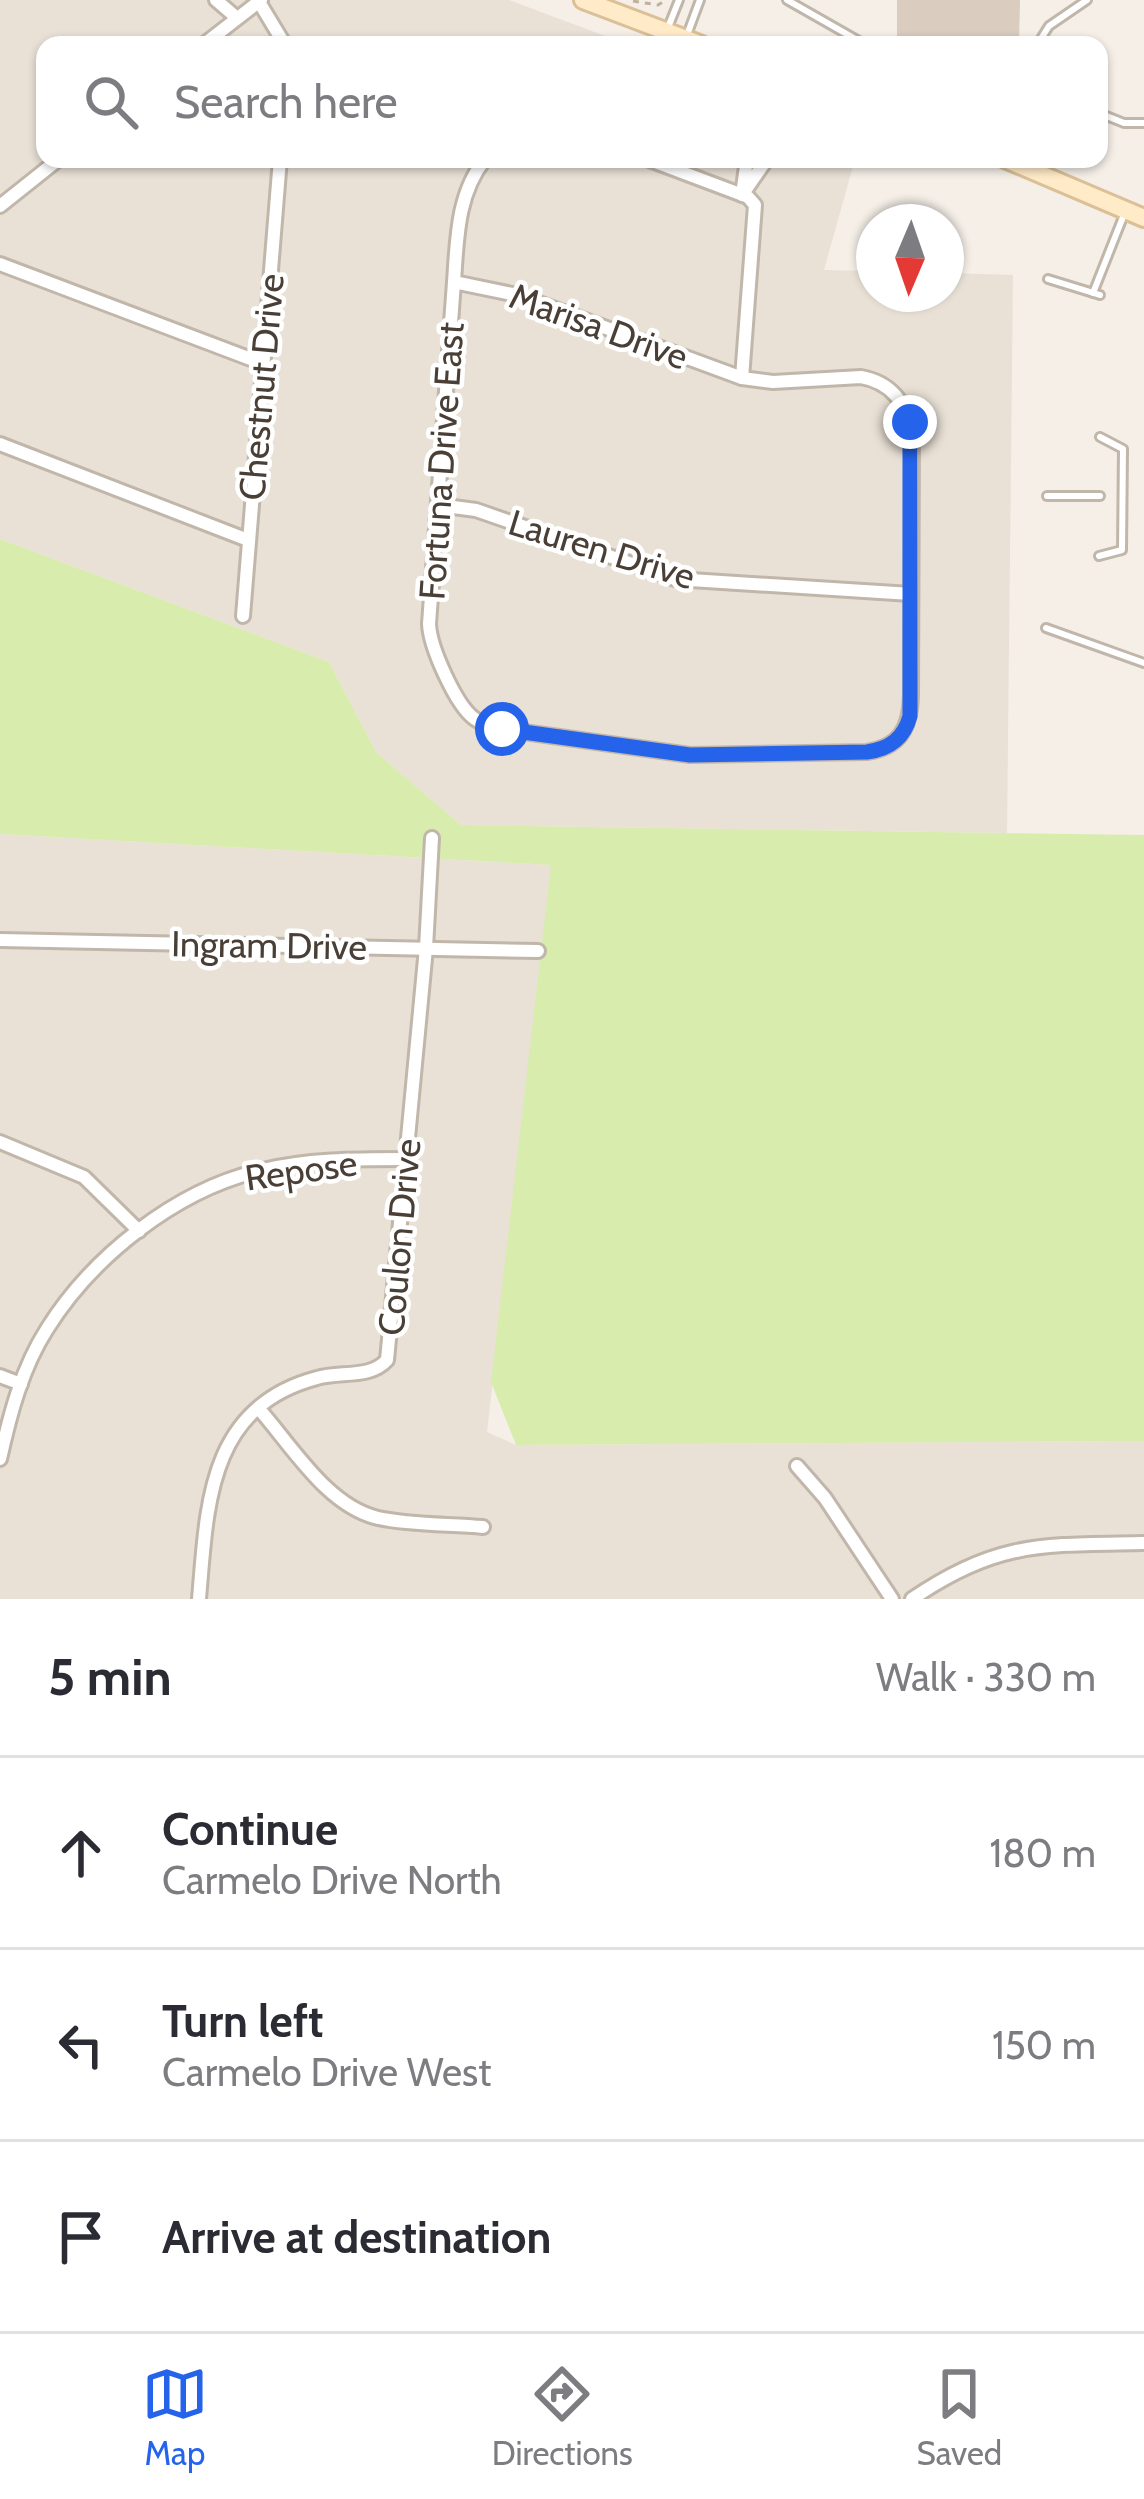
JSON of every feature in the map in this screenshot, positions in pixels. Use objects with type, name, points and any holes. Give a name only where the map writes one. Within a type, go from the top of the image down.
[{"type":"street","points":[[216,0],[237,18]]},
{"type":"street","points":[[583,0],[678,36]]},
{"type":"street","points":[[214,36],[260,1],[280,36]]},
{"type":"street","points":[[0,206],[48,168]]},
{"type":"street","name":"Chestnut Drive","points":[[243,616],[279,168]]},
{"type":"street","name":"Fortuna Drive East","points":[[479,168],[469,182],[458,233],[429,633],[451,685],[473,719],[491,727],[700,755],[867,752],[893,744]]},
{"type":"street","points":[[671,168],[752,200],[756,213],[742,378]]},
{"type":"street","points":[[742,195],[746,168]]},
{"type":"street","points":[[742,195],[760,168]]},
{"type":"street","points":[[1026,168],[1144,218]]},
{"type":"street","points":[[0,263],[264,364]]},
{"type":"street","name":"Marisa Drive","points":[[454,282],[517,295],[742,378],[773,382],[868,378],[886,386],[899,400],[912,430],[910,716],[893,744]]},
{"type":"street","points":[[0,444],[248,539]]},
{"type":"street","name":"Lauren Drive","points":[[438,505],[476,509],[675,579],[911,594]]},
{"type":"street","name":"Coulon Drive","points":[[199,1599],[215,1469],[236,1433],[260,1409],[305,1381],[372,1372],[387,1360],[432,838]]},
{"type":"street","name":"Ingram Drive","points":[[0,940],[538,951]]},
{"type":"street","points":[[0,1142],[84,1177],[139,1231]]},
{"type":"street","name":"Repose","points":[[0,1459],[21,1384],[46,1331],[94,1270],[139,1231],[209,1187],[256,1171],[307,1161],[405,1159]]},
{"type":"street","points":[[0,1376],[21,1384]]},
{"type":"street","points":[[260,1409],[334,1495],[362,1512],[394,1520],[483,1527]]},
{"type":"street","points":[[797,1466],[825,1498],[892,1599]]},
{"type":"street","points":[[912,1599],[994,1554],[1025,1546],[1144,1543]]},
{"type":"lane","points":[[667,32],[679,0]]},
{"type":"lane","points":[[695,36],[700,0]]},
{"type":"lane","points":[[788,0],[850,36]]},
{"type":"lane","points":[[1043,36],[1049,26],[1087,0]]},
{"type":"lane","points":[[1108,117],[1144,123]]},
{"type":"lane","points":[[1048,279],[1096,294],[1126,210]]},
{"type":"lane","points":[[1100,436],[1124,448],[1122,550],[1100,556]]},
{"type":"lane","points":[[1047,496],[1100,496]]},
{"type":"lane","points":[[1046,628],[1144,663]]},
{"type":"path","points":[[626,0],[658,4],[666,0]]},
{"type":"shaded area","points":[[0,0],[509,0],[605,36],[36,36],[36,168],[852,168],[824,270],[856,271],[856,312],[964,312],[964,274],[1013,275],[1007,833],[461,825],[376,752],[329,662],[0,539]]},
{"type":"shaded area","points":[[0,834],[552,865],[487,1432],[516,1445],[1144,1441],[1144,1599],[0,1599]]},
{"type":"green space","points":[[0,539],[329,662],[376,752],[461,825],[1144,835],[1144,1441],[516,1445],[491,1382],[551,865],[0,834]]},
{"type":"building","points":[[897,0],[1020,0],[1019,36],[897,36]]},
{"type":"route","points":[[502,729],[690,755],[867,752],[893,744],[910,716],[910,422]]}]
